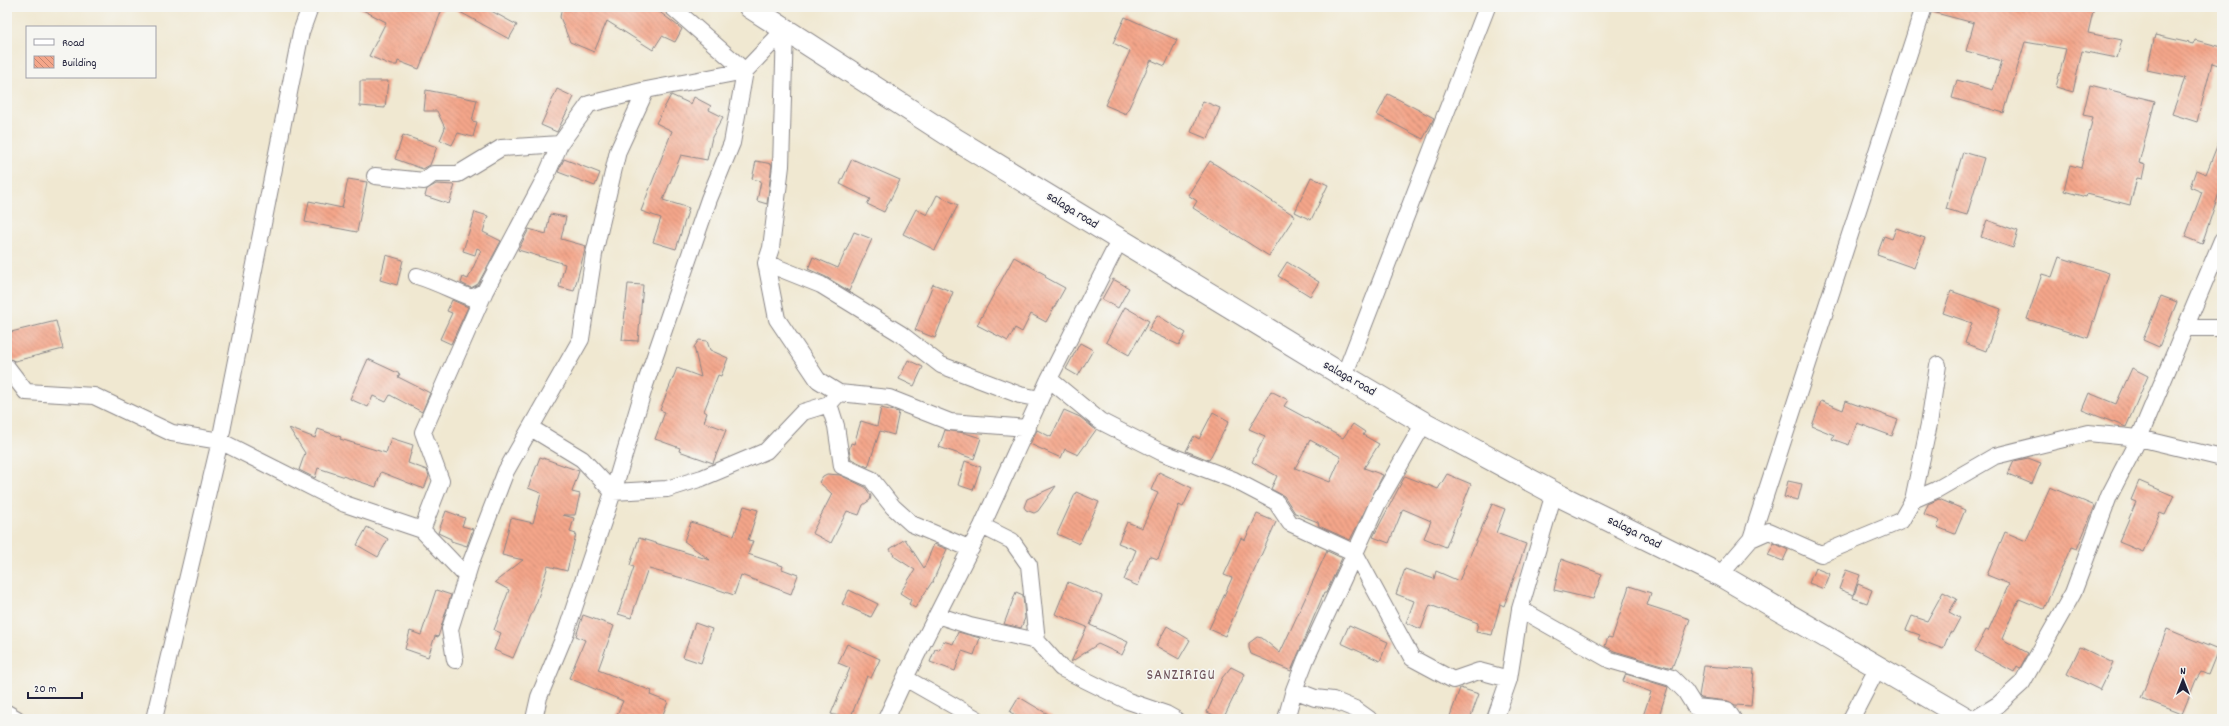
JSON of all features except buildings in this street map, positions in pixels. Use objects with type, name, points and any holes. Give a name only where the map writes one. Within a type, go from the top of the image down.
[{"type":"main road","name":"salaga road","points":[[752,8],[958,141],[1119,241],[1424,423],[1554,493],[1720,576],[1967,719]]},
{"type":"street","points":[[154,719],[220,442],[301,32],[310,7]]},
{"type":"street","points":[[672,7],[745,71]]},
{"type":"street","points":[[1344,376],[1486,7]]},
{"type":"street","points":[[1720,576],[1751,539],[1924,7]]},
{"type":"street","points":[[534,719],[539,697],[566,632],[613,492],[645,385],[709,199],[732,143],[745,71],[785,29]]},
{"type":"street","points":[[785,29],[781,166],[772,248],[766,263],[777,319],[818,380],[834,399],[836,426],[842,466],[871,479],[893,506],[912,524],[971,550]]},
{"type":"street","points":[[422,530],[441,481],[423,432],[485,291],[546,176],[560,144],[589,104],[646,90],[745,71]]},
{"type":"street","points":[[455,660],[450,629],[466,577],[506,471],[582,339],[594,254],[618,151],[646,90]]},
{"type":"street","points":[[375,176],[424,181],[433,174],[458,174],[501,148],[560,144]]},
{"type":"street","points":[[1975,719],[1999,704],[2022,684],[2073,593],[2109,496],[2138,438],[2186,328],[2222,240]]},
{"type":"street","points":[[886,719],[905,678],[971,550],[1028,428],[1049,378],[1119,241]]},
{"type":"street","points":[[766,263],[821,285],[901,334],[941,365],[1020,395],[1040,399]]},
{"type":"street","points":[[417,276],[437,282],[450,290],[472,298],[485,291]]},
{"type":"street","points":[[2186,328],[2222,328]]},
{"type":"street","points":[[1751,539],[1769,531],[1820,554],[1901,521],[1913,500],[1929,424],[1938,365]]},
{"type":"street","points":[[7,367],[26,392],[94,396],[172,433],[220,442],[345,504],[422,530],[466,577]]},
{"type":"street","points":[[1049,378],[1100,422],[1161,452],[1234,480],[1276,502],[1290,523],[1355,553],[1412,658],[1453,680],[1479,671],[1509,679]]},
{"type":"street","points":[[531,428],[582,459],[613,492],[667,489],[702,478],[766,451],[803,412],[834,399],[888,398],[950,422],[1028,428]]},
{"type":"street","points":[[1286,719],[1294,690],[1378,503],[1424,423]]},
{"type":"street","points":[[1913,500],[1936,490],[1995,456],[2088,433],[2138,438],[2222,458]]},
{"type":"street","points":[[1495,719],[1509,679],[1520,610],[1554,493]]},
{"type":"street","points":[[982,526],[1012,540],[1029,565],[1037,641],[1061,668],[1128,701],[1166,714],[1175,719]]},
{"type":"street","points":[[1520,610],[1610,660],[1672,678],[1685,691],[1695,707],[1727,710],[1733,719]]},
{"type":"street","points":[[937,615],[970,626],[1037,641]]},
{"type":"street","points":[[1851,719],[1878,667]]},
{"type":"street","points":[[905,678],[977,719]]},
{"type":"street","points":[[1294,690],[1315,698],[1333,700],[1355,709],[1370,719]]},
{"type":"street","points":[[7,713],[17,719]]},
{"type":"district","name":"SANZIRIGU","points":[[1181,676]]}]
